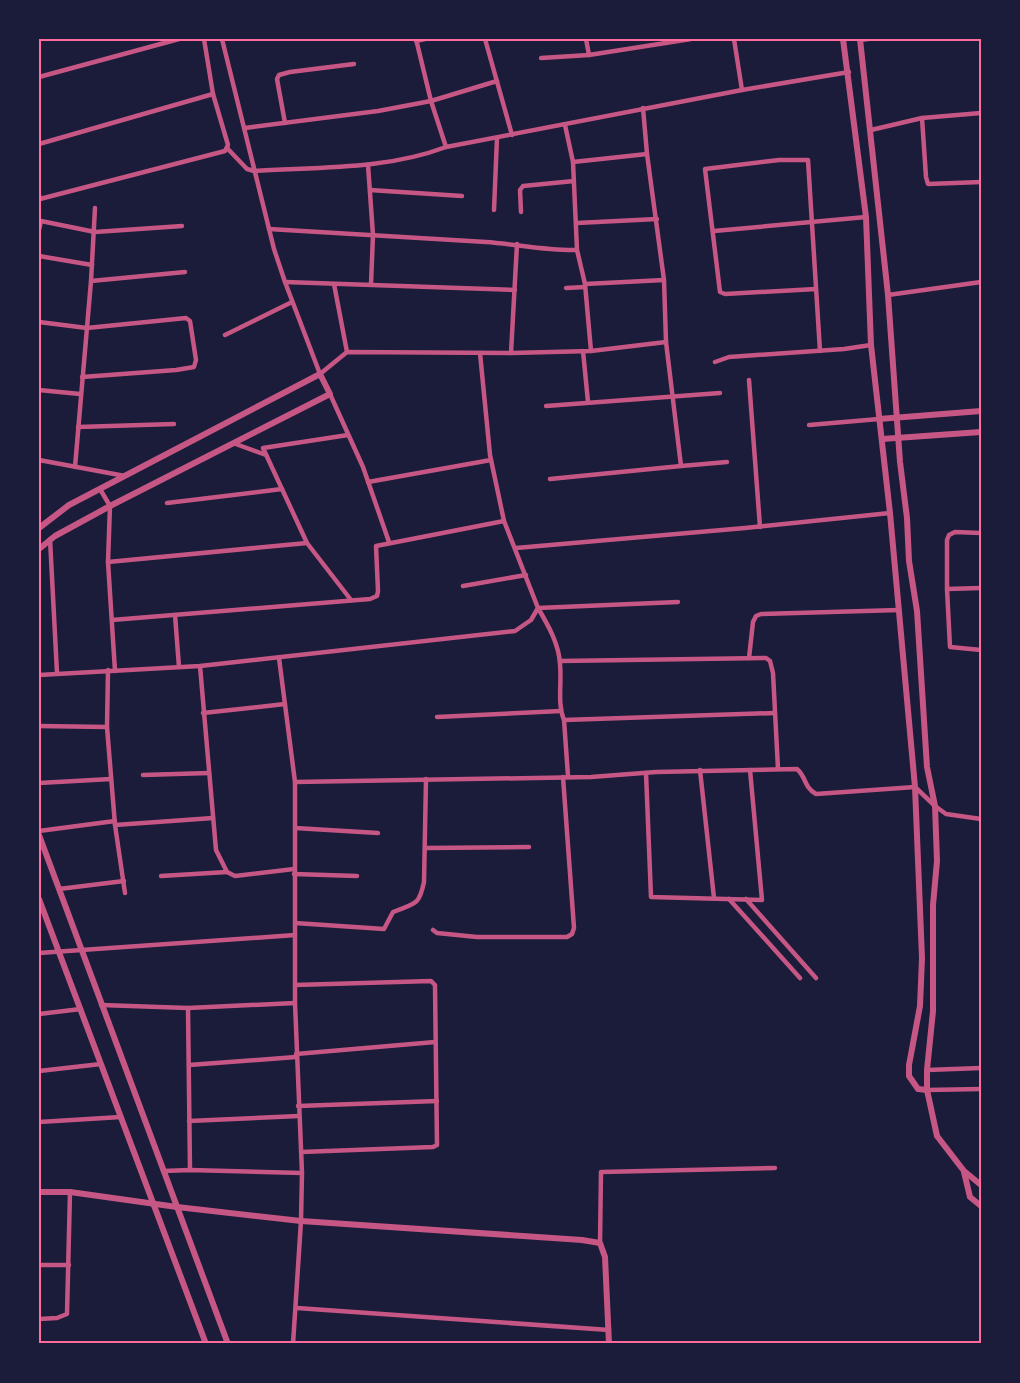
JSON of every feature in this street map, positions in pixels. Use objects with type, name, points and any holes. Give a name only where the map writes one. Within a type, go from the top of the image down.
[{"type":"street","points":[[39,77],[179,39]]},
{"type":"street","points":[[204,39],[213,94],[227,148],[247,169],[254,171],[368,165],[643,108],[849,72]]},
{"type":"street","points":[[222,39],[254,171],[285,282],[320,374],[368,482],[389,542]]},
{"type":"street","points":[[425,39],[416,40],[431,101],[446,147]]},
{"type":"street","points":[[485,39],[512,135]]},
{"type":"street","points":[[586,39],[589,55]]},
{"type":"street","points":[[541,58],[589,55],[691,39]]},
{"type":"street","points":[[734,39],[742,90]]},
{"type":"street","points":[[843,39],[866,217],[871,345],[890,513],[915,787],[922,958],[920,1006],[909,1076],[918,1089],[981,1089]]},
{"type":"street","points":[[868,39],[860,39],[888,295],[900,462],[916,611],[927,767],[935,806],[937,861],[933,905],[933,1011],[927,1090],[937,1136],[964,1171],[981,1185]]},
{"type":"street","points":[[285,123],[277,80],[279,75],[354,64]]},
{"type":"street","points":[[245,128],[431,101],[497,81]]},
{"type":"street","points":[[39,144],[213,94]]},
{"type":"street","points":[[643,108],[664,280],[666,342],[681,466]]},
{"type":"street","points":[[871,130],[922,118],[981,113]]},
{"type":"street","points":[[922,118],[928,184],[981,182]]},
{"type":"street","points":[[565,124],[573,162],[578,250],[585,286],[591,351]]},
{"type":"street","points":[[494,210],[497,138]]},
{"type":"street","points":[[39,195],[40,199],[225,151],[227,148]]},
{"type":"street","points":[[573,162],[647,154]]},
{"type":"street","points":[[816,290],[725,294],[720,292],[705,169],[779,160],[808,160],[820,351]]},
{"type":"street","points":[[368,165],[373,235],[371,284]]},
{"type":"street","points":[[520,212],[520,190],[523,186],[574,181]]},
{"type":"street","points":[[370,189],[462,196]]},
{"type":"street","points":[[75,466],[95,232],[95,208]]},
{"type":"street","points":[[714,231],[813,224],[866,217]]},
{"type":"street","points":[[577,223],[657,219]]},
{"type":"street","points":[[39,230],[40,221],[95,232],[182,226]]},
{"type":"street","points":[[269,228],[517,244],[556,251],[578,250]]},
{"type":"street","points":[[511,353],[517,244]]},
{"type":"street","points":[[39,256],[92,265]]},
{"type":"street","points":[[91,281],[185,272]]},
{"type":"street","points":[[566,288],[664,280]]},
{"type":"street","points":[[285,282],[515,290]]},
{"type":"street","points":[[888,295],[981,282]]},
{"type":"street","points":[[334,284],[347,352]]},
{"type":"street","points":[[225,335],[292,302]]},
{"type":"street","points":[[39,322],[87,328],[186,318],[190,321],[196,360],[194,367],[82,377]]},
{"type":"street","points":[[39,528],[69,505],[320,374],[347,352],[591,351],[666,342]]},
{"type":"street","points":[[715,362],[729,357],[871,345]]},
{"type":"street","points":[[583,351],[588,402]]},
{"type":"street","points":[[433,930],[437,933],[477,937],[567,937],[572,934],[574,928],[560,662],[550,629],[538,608],[504,521],[491,460],[480,353]]},
{"type":"street","points":[[749,380],[760,526]]},
{"type":"street","points":[[39,390],[80,394]]},
{"type":"street","points":[[546,406],[720,393]]},
{"type":"street","points":[[39,549],[50,539],[110,506],[330,394]]},
{"type":"street","points":[[809,424],[981,411]]},
{"type":"street","points":[[78,427],[174,424]]},
{"type":"street","points":[[882,439],[981,432]]},
{"type":"street","points":[[348,435],[263,448],[307,543],[351,600]]},
{"type":"street","points":[[232,444],[266,455]]},
{"type":"street","points":[[39,460],[125,476]]},
{"type":"street","points":[[368,482],[491,460]]},
{"type":"street","points":[[550,478],[727,462]]},
{"type":"street","points":[[100,489],[110,506],[108,562],[115,671]]},
{"type":"street","points":[[167,503],[282,489]]},
{"type":"street","points":[[516,548],[890,513]]},
{"type":"street","points":[[112,620],[370,599],[377,596],[378,591],[375,549],[378,544],[504,521]]},
{"type":"street","points":[[981,533],[955,532],[949,535],[947,540],[950,647],[981,650]]},
{"type":"street","points":[[50,539],[57,673]]},
{"type":"street","points":[[108,562],[307,543]]},
{"type":"street","points":[[463,586],[526,575]]},
{"type":"street","points":[[947,589],[981,588]]},
{"type":"street","points":[[538,608],[678,602]]},
{"type":"street","points":[[39,675],[200,666],[515,631],[531,620],[538,608]]},
{"type":"street","points":[[749,658],[753,622],[756,616],[761,614],[898,610]]},
{"type":"street","points":[[175,615],[179,667]]},
{"type":"street","points":[[279,658],[295,782],[295,1003],[302,1173],[297,1308],[293,1344]]},
{"type":"street","points":[[560,662],[766,658],[770,661],[773,673],[778,769]]},
{"type":"street","points":[[200,666],[216,850],[227,872]]},
{"type":"street","points":[[108,670],[107,727],[115,823],[125,893]]},
{"type":"street","points":[[203,713],[285,704]]},
{"type":"street","points":[[437,717],[561,711]]},
{"type":"street","points":[[564,720],[776,713]]},
{"type":"street","points":[[39,726],[107,727]]},
{"type":"street","points":[[295,782],[591,777],[699,770],[797,769],[807,789],[816,794],[915,787],[946,814],[981,819]]},
{"type":"street","points":[[699,770],[714,898]]},
{"type":"street","points":[[646,773],[651,897],[762,900],[750,770]]},
{"type":"street","points":[[143,775],[208,773]]},
{"type":"street","points":[[39,783],[111,779]]},
{"type":"street","points":[[295,923],[384,929],[393,912],[416,903],[421,897],[424,882],[426,779]]},
{"type":"street","points":[[213,818],[115,823],[39,833],[228,1344]]},
{"type":"street","points":[[295,828],[378,833]]},
{"type":"street","points":[[425,848],[530,847]]},
{"type":"street","points":[[161,876],[227,872],[235,876],[294,871],[357,876]]},
{"type":"street","points":[[59,889],[124,881]]},
{"type":"street","points":[[39,899],[206,1344]]},
{"type":"street","points":[[729,899],[800,978]]},
{"type":"street","points":[[746,899],[816,978]]},
{"type":"street","points":[[39,953],[295,935]]},
{"type":"street","points":[[295,985],[433,982],[438,1143],[433,1147],[301,1152]]},
{"type":"street","points":[[102,1005],[188,1008],[295,1003]]},
{"type":"street","points":[[188,1008],[190,1170]]},
{"type":"street","points":[[39,1014],[81,1009]]},
{"type":"street","points":[[189,1065],[435,1042]]},
{"type":"street","points":[[39,1071],[101,1064]]},
{"type":"street","points":[[927,1070],[981,1068]]},
{"type":"street","points":[[298,1106],[437,1101]]},
{"type":"street","points":[[189,1121],[299,1116]]},
{"type":"street","points":[[39,1122],[121,1117]]},
{"type":"street","points":[[609,1344],[605,1257],[600,1243],[601,1172],[775,1168]]},
{"type":"street","points":[[163,1172],[190,1170],[302,1173]]},
{"type":"street","points":[[964,1171],[970,1197],[981,1206]]},
{"type":"street","points":[[39,1192],[70,1192],[301,1221],[571,1239],[600,1243]]},
{"type":"street","points":[[39,1319],[57,1318],[67,1314],[70,1192]]},
{"type":"street","points":[[39,1265],[69,1265]]},
{"type":"street","points":[[297,1308],[609,1330]]}]
